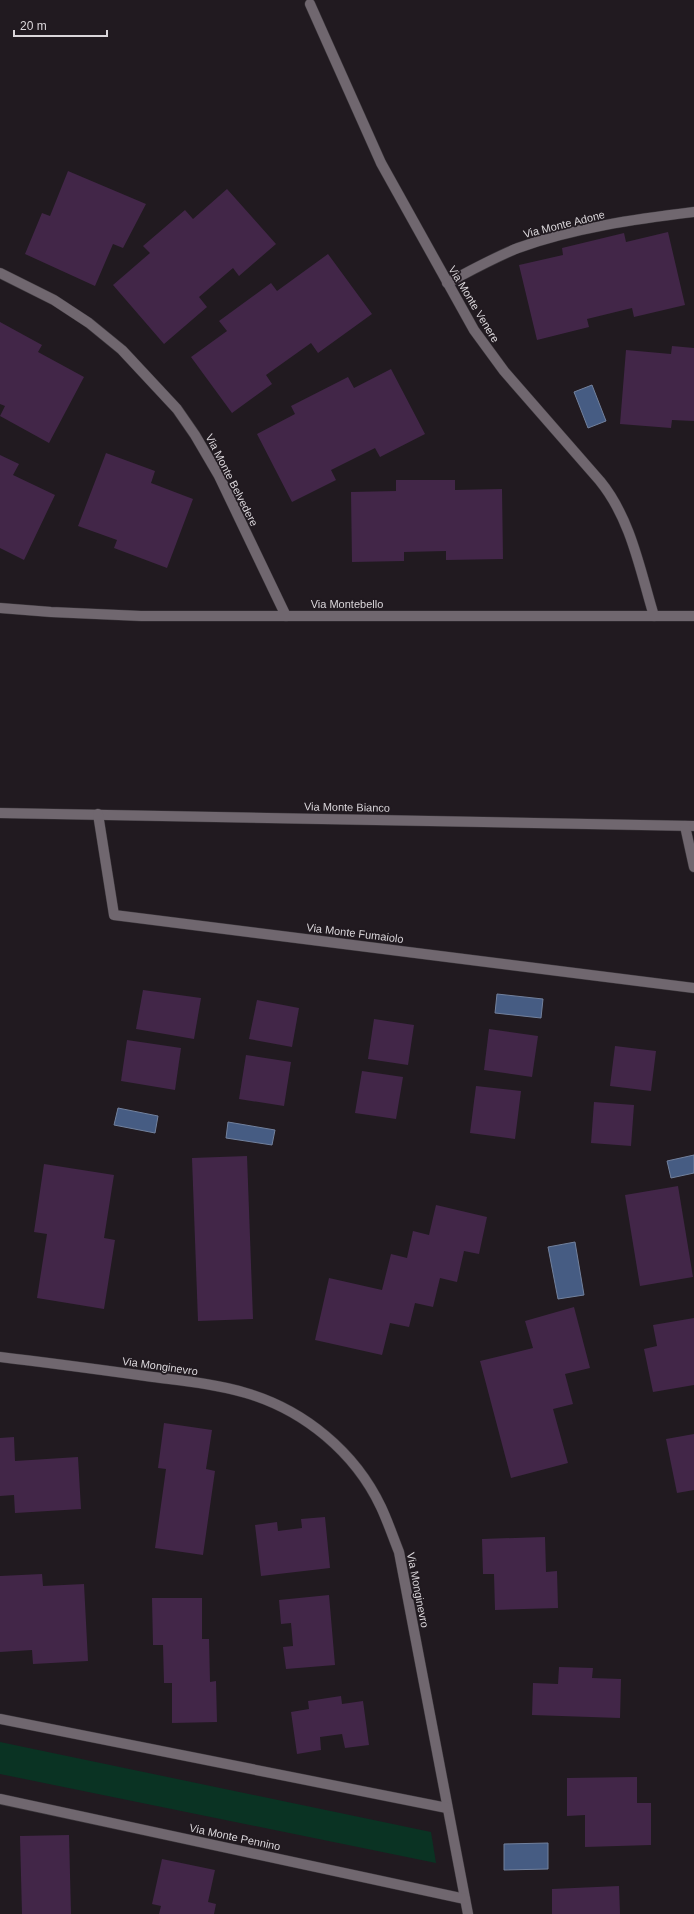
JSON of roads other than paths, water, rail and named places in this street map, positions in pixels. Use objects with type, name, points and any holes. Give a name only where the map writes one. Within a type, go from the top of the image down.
[{"type":"street","name":"Via Monte Venere","points":[[310,4],[381,163],[474,330],[497,362],[614,499],[633,544],[654,616]]},
{"type":"street","name":"Via Monte Adone","points":[[447,283],[499,256],[537,242],[598,228],[694,212]]},
{"type":"street","name":"Via Monte Belvedere","points":[[0,273],[54,300],[89,323],[122,350],[177,409],[195,435],[216,471],[286,616]]},
{"type":"street","name":"Via Montebello","points":[[0,608],[141,616],[694,616]]},
{"type":"street","name":"Via Monte Bianco","points":[[0,812],[690,826]]},
{"type":"street","name":"Via Monte Fumaiolo","points":[[98,814],[114,915],[694,988]]},
{"type":"street","points":[[690,826],[694,867]]},
{"type":"street","name":"Via Monginevro","points":[[0,1357],[203,1384],[246,1392],[279,1405],[295,1414],[322,1433],[355,1466],[381,1507],[399,1552],[468,1914]]},
{"type":"street","points":[[0,1719],[448,1808]]},
{"type":"street","name":"Via Monte Pennino","points":[[0,1799],[465,1899]]},
{"type":"water","points":[[592,385],[606,421],[588,428],[574,392]]},
{"type":"water","points":[[497,994],[543,999],[541,1018],[495,1013]]},
{"type":"water","points":[[118,1108],[158,1116],[155,1133],[114,1125]]},
{"type":"water","points":[[228,1122],[275,1130],[272,1145],[226,1138]]},
{"type":"water","points":[[694,1155],[694,1173],[671,1178],[667,1161]]},
{"type":"water","points":[[575,1242],[584,1295],[558,1299],[548,1247]]},
{"type":"water","points":[[548,1843],[548,1869],[504,1870],[504,1844]]}]
